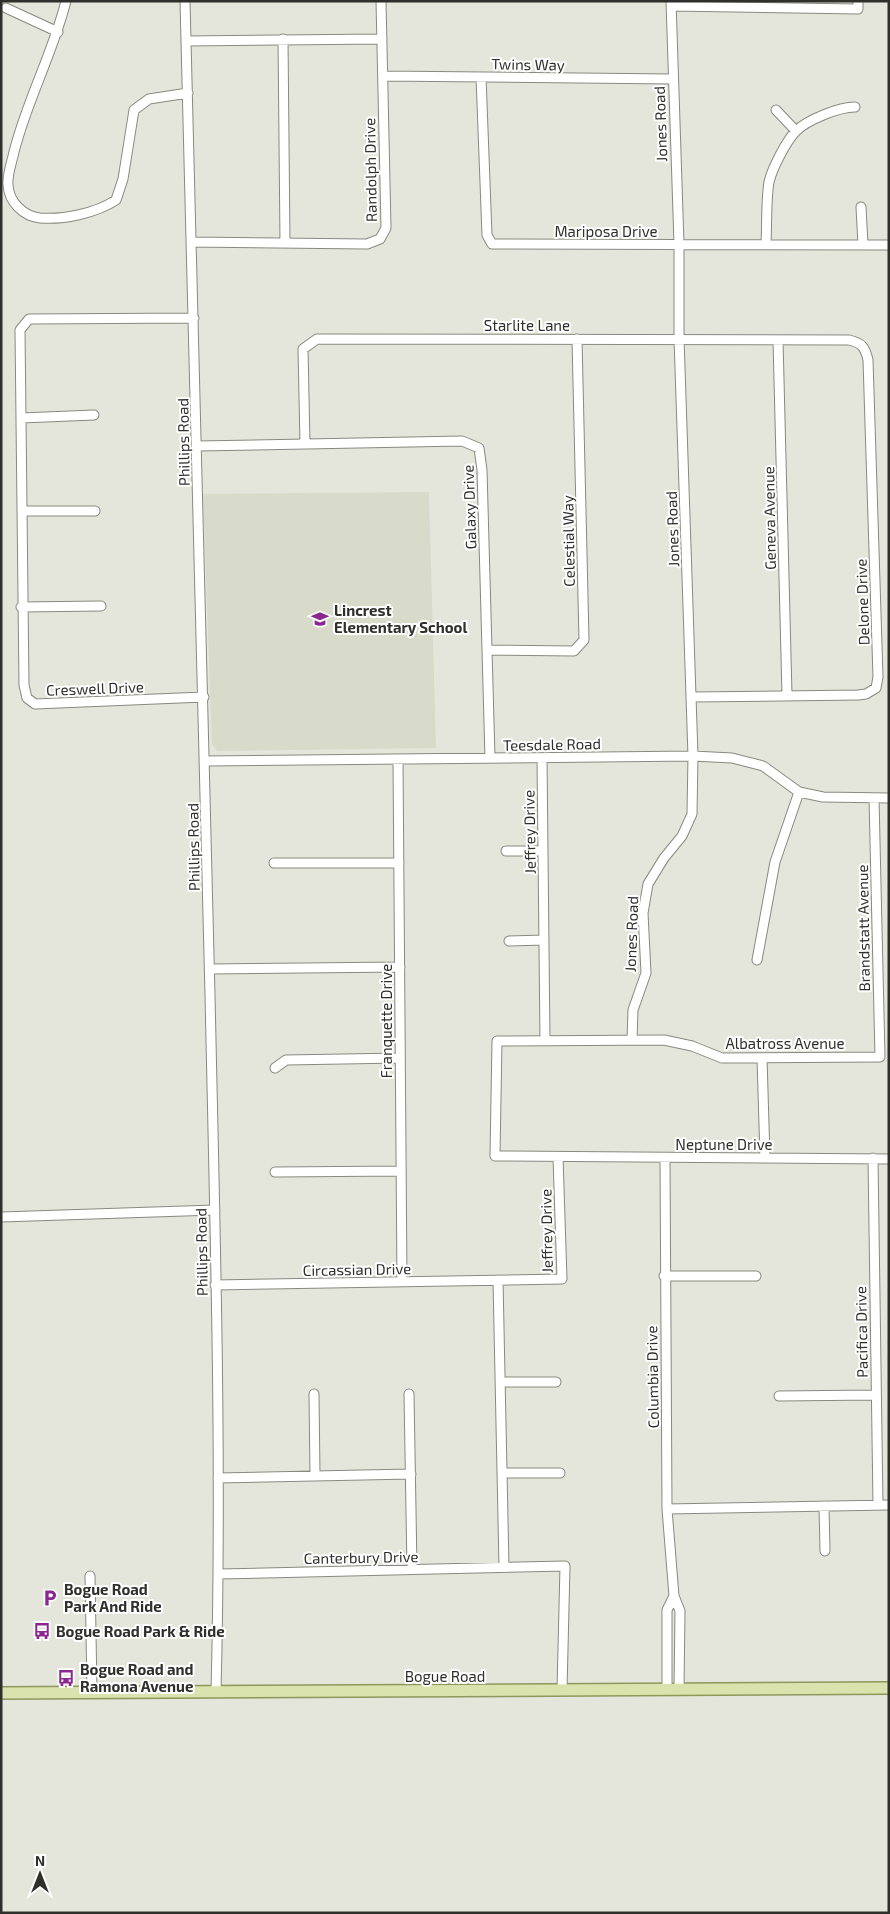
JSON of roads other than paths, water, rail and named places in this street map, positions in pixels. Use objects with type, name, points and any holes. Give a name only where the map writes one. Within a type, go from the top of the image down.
[{"type":"main road","name":"Bogue Road","points":[[1,1693],[889,1688]]},
{"type":"street","points":[[66,1],[58,32],[22,119],[9,174],[10,196],[17,207],[26,213],[44,218],[60,217],[102,208],[116,200],[123,179],[134,110],[149,99],[188,93]]},
{"type":"street","name":"Phillips Road","points":[[185,1],[204,697],[216,1285],[219,1574],[216,1692]]},
{"type":"street","name":"Randolph Drive","points":[[192,242],[367,244],[380,239],[386,228],[381,1]]},
{"type":"street","points":[[671,4],[767,5],[858,10],[858,1]]},
{"type":"street","name":"Jones Road","points":[[632,1040],[633,1010],[646,973],[643,913],[648,884],[664,858],[682,836],[692,814],[693,756],[679,338],[679,244],[672,80],[671,4]]},
{"type":"street","points":[[6,8],[58,32]]},
{"type":"street","points":[[283,39],[285,243]]},
{"type":"street","points":[[186,41],[382,39]]},
{"type":"street","name":"Twins Way","points":[[383,76],[672,80]]},
{"type":"street","name":"Mariposa Drive","points":[[481,77],[487,235],[492,244],[766,243],[889,245]]},
{"type":"street","points":[[766,243],[769,183],[774,168],[796,131],[841,107],[855,107]]},
{"type":"street","points":[[776,110],[796,131]]},
{"type":"street","points":[[861,207],[863,244]]},
{"type":"street","name":"Creswell Drive","points":[[194,318],[30,319],[20,330],[24,692],[27,698],[35,704],[204,697]]},
{"type":"street","name":"Starlite Lane","points":[[305,444],[303,349],[317,339],[679,338],[849,340]]},
{"type":"street","name":"Celestial Way","points":[[487,650],[574,651],[584,640],[577,339]]},
{"type":"street","name":"Geneva Avenue","points":[[778,340],[787,695]]},
{"type":"street","name":"Delone Drive","points":[[691,697],[858,695],[866,694],[877,684],[868,360],[863,346],[849,340]]},
{"type":"street","points":[[21,418],[94,416]]},
{"type":"street","name":"Galaxy Drive","points":[[197,446],[462,441],[479,448],[482,470],[490,758]]},
{"type":"street","points":[[22,511],[95,511]]},
{"type":"street","points":[[22,606],[101,606]]},
{"type":"street","name":"Teesdale Road","points":[[205,761],[693,756],[732,758],[763,766],[800,792],[823,797],[889,798]]},
{"type":"street","name":"Jeffrey Drive","points":[[542,758],[545,1041]]},
{"type":"street","name":"Franquette Drive","points":[[398,759],[402,1282]]},
{"type":"street","points":[[757,960],[775,862],[800,792]]},
{"type":"street","name":"Brandstatt Avenue","points":[[874,798],[880,1057]]},
{"type":"street","points":[[506,851],[543,852]]},
{"type":"street","points":[[274,864],[399,864]]},
{"type":"street","points":[[509,941],[544,940]]},
{"type":"street","points":[[210,969],[400,967]]},
{"type":"street","name":"Albatross Avenue","points":[[545,1041],[664,1040],[692,1046],[722,1058],[880,1057]]},
{"type":"street","points":[[545,1041],[497,1041],[495,1156],[558,1157]]},
{"type":"street","points":[[275,1068],[286,1060],[400,1058]]},
{"type":"street","points":[[762,1058],[765,1158]]},
{"type":"street","name":"Jeffrey Drive","points":[[498,1280],[562,1279],[558,1157]]},
{"type":"street","name":"Neptune Drive","points":[[558,1157],[889,1158]]},
{"type":"street","name":"Columbia Drive","points":[[664,1158],[667,1509],[674,1596],[680,1611],[679,1689]]},
{"type":"street","name":"Pacifica Drive","points":[[873,1158],[878,1505]]},
{"type":"street","points":[[275,1172],[401,1171]]},
{"type":"street","points":[[1,1217],[214,1210]]},
{"type":"street","points":[[664,1276],[756,1276]]},
{"type":"street","points":[[498,1280],[504,1567],[565,1566],[562,1690]]},
{"type":"street","name":"Circassian Drive","points":[[216,1285],[498,1280]]},
{"type":"street","points":[[500,1382],[556,1382]]},
{"type":"street","points":[[314,1394],[315,1476]]},
{"type":"street","points":[[409,1394],[412,1569]]},
{"type":"street","points":[[779,1396],[875,1395]]},
{"type":"street","points":[[502,1473],[560,1473]]},
{"type":"street","points":[[218,1478],[411,1474]]},
{"type":"street","points":[[667,1509],[889,1505]]},
{"type":"street","points":[[824,1506],[826,1552]]},
{"type":"street","name":"Canterbury Drive","points":[[219,1574],[504,1567]]},
{"type":"street","points":[[90,1576],[92,1692]]},
{"type":"street","name":"Columbia Drive","points":[[667,1690],[667,1610],[674,1596]]},
{"type":"place","name":"Lincrest Elementary School","points":[[320,619]]},
{"type":"place","name":"Bogue Road Park And Ride","points":[[50,1598]]},
{"type":"place","name":"Bogue Road Park & Ride","points":[[42,1631]]},
{"type":"place","name":"Bogue Road and Ramona Avenue","points":[[66,1678]]}]
